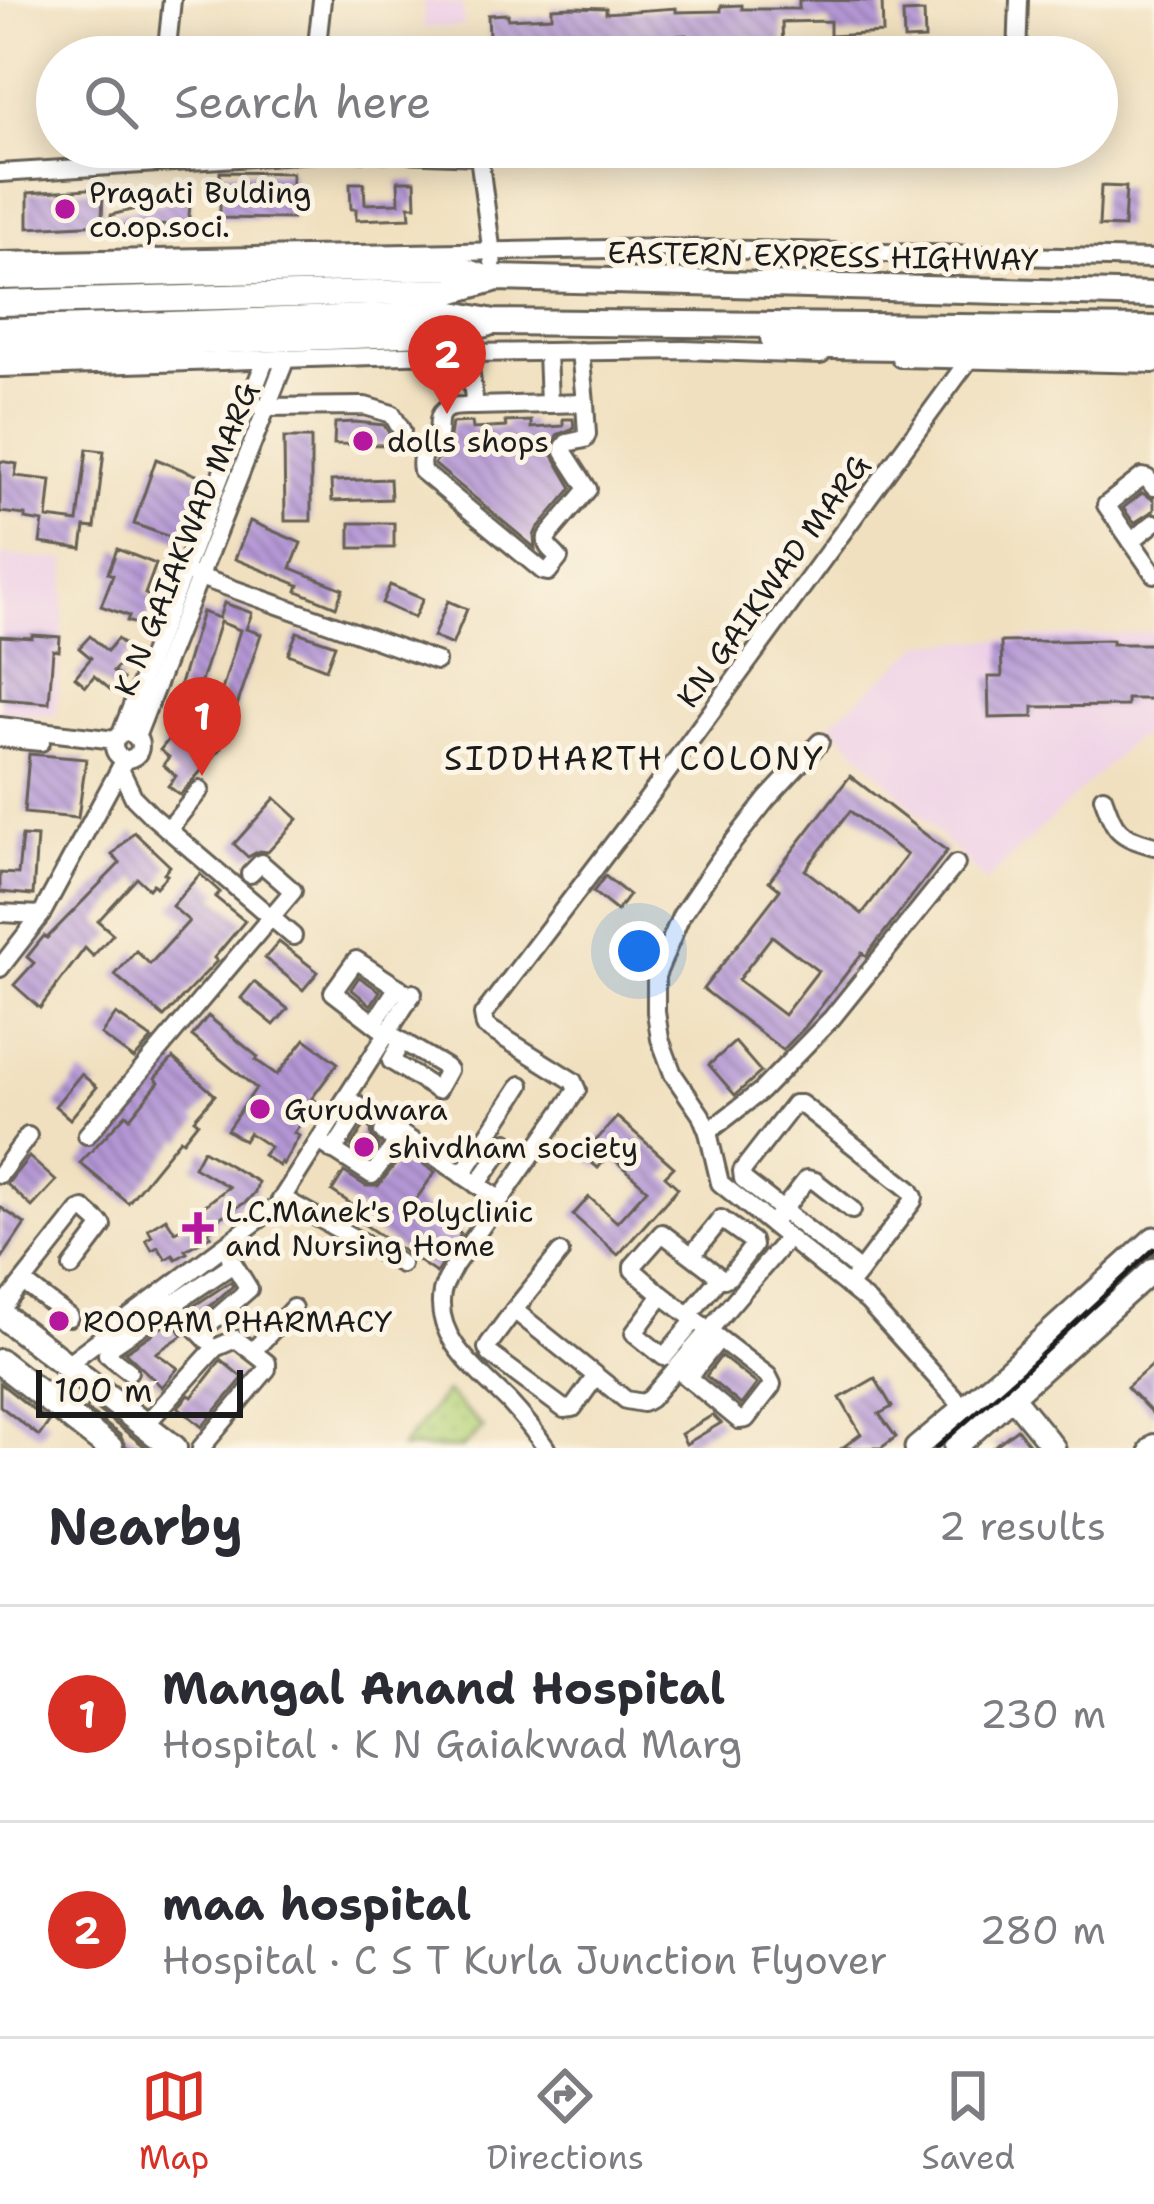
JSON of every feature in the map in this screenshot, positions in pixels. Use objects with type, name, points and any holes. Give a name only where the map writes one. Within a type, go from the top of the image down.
[{"type":"highway","points":[[0,277],[455,267],[494,279]]},
{"type":"highway","points":[[0,330],[452,303],[494,279]]},
{"type":"highway","name":"EASTERN EXPRESS HIGHWAY","points":[[494,279],[1154,295]]},
{"type":"highway","points":[[0,303],[452,303],[494,322]]},
{"type":"highway","points":[[0,350],[451,332],[494,322],[1154,328]]},
{"type":"highway","points":[[736,324],[773,338],[831,346],[1154,347]]},
{"type":"highway","points":[[0,1312],[174,1448]]},
{"type":"highway","points":[[0,1362],[110,1448]]},
{"type":"main road","points":[[916,1448],[1154,1238]]},
{"type":"main road","points":[[955,1448],[1154,1269]]},
{"type":"main road","points":[[998,1378],[1054,1448]]},
{"type":"street","points":[[168,36],[172,0]]},
{"type":"street","points":[[318,36],[322,0]]},
{"type":"street","points":[[1018,36],[1019,0]]},
{"type":"street","points":[[0,173],[79,168]]},
{"type":"street","points":[[480,168],[494,279]]},
{"type":"street","points":[[0,261],[660,248],[1154,259]]},
{"type":"street","points":[[0,368],[700,350],[1154,364]]},
{"type":"street","points":[[580,351],[585,404],[587,434],[585,439],[567,443],[564,452],[587,489],[547,537],[549,549],[559,558],[548,572],[419,464],[436,441],[439,417],[449,408],[585,404]]},
{"type":"street","points":[[547,352],[549,404]]},
{"type":"street","points":[[468,353],[475,406]]},
{"type":"street","name":"K N GAIAKWAD MARG","points":[[0,968],[40,915],[122,748],[257,407],[266,361]]},
{"type":"street","name":"K N GAIAKWAD MARG","points":[[257,407],[285,361]]},
{"type":"street","name":"KN GAIKWAD MARG","points":[[546,1448],[509,1402],[471,1366],[441,1317],[442,1289],[577,1090],[573,1081],[485,1026],[483,1015],[968,361]]},
{"type":"street","points":[[257,407],[365,406],[392,414],[402,431]]},
{"type":"street","points":[[1154,487],[1144,476],[1106,503],[1154,574]]},
{"type":"street","points":[[1131,541],[1154,523]]},
{"type":"street","points":[[193,575],[436,662]]},
{"type":"street","points":[[0,726],[122,748],[134,798],[293,936]]},
{"type":"street","points":[[0,738],[47,737]]},
{"type":"street","points":[[820,742],[767,799],[685,908],[659,964],[656,1012],[673,1074],[708,1132],[721,1183],[754,1210],[777,1218],[860,1270]]},
{"type":"street","points":[[168,830],[200,790]]},
{"type":"street","points":[[1103,797],[1114,828],[1154,846]]},
{"type":"street","points":[[87,1135],[293,891],[261,863],[250,874]]},
{"type":"street","points":[[708,1132],[760,1091],[832,1018],[956,865]]},
{"type":"street","points":[[0,913],[40,915]]},
{"type":"street","points":[[93,1384],[124,1367],[107,1354],[108,1348],[222,1247],[277,1207],[326,1146],[388,1032],[407,992],[359,960],[353,962],[333,992],[388,1032]]},
{"type":"street","points":[[470,1180],[499,1136],[521,1085]]},
{"type":"street","points":[[848,1286],[913,1201],[913,1194],[798,1103],[742,1174],[745,1183],[777,1218],[788,1238],[848,1286],[868,1302],[964,1408]]},
{"type":"street","points":[[326,1146],[369,1176],[395,1145],[349,1105]]},
{"type":"street","points":[[349,1105],[499,1199]]},
{"type":"street","points":[[0,1174],[28,1136]]},
{"type":"street","points":[[499,1136],[528,1157]]},
{"type":"street","points":[[777,1218],[811,1179],[852,1210]]},
{"type":"street","points":[[283,1198],[401,1264]]},
{"type":"street","points":[[0,1312],[83,1209],[103,1226],[72,1267]]},
{"type":"street","points":[[739,1231],[754,1210]]},
{"type":"street","points":[[682,1373],[739,1420],[746,1418],[772,1384],[768,1376],[634,1274],[633,1266],[662,1232],[692,1255],[720,1276],[728,1278],[754,1244],[721,1219],[692,1255]]},
{"type":"street","points":[[662,1295],[635,1335],[664,1357],[686,1344],[788,1238]]},
{"type":"street","points":[[200,1332],[248,1291],[222,1247]]},
{"type":"street","points":[[560,1253],[487,1348],[564,1409],[573,1408],[596,1376]]},
{"type":"street","points":[[744,1258],[760,1270]]},
{"type":"street","points":[[67,1364],[167,1299],[233,1264]]},
{"type":"street","points":[[514,1310],[626,1400],[643,1403],[682,1373],[720,1276]]},
{"type":"street","points":[[22,1282],[69,1317]]},
{"type":"street","points":[[167,1299],[215,1348]]},
{"type":"street","points":[[253,1351],[293,1308]]},
{"type":"street","points":[[145,1425],[215,1348],[236,1340],[268,1369],[201,1448]]},
{"type":"street","points":[[682,1373],[686,1344]]},
{"type":"shaded area","points":[[423,0],[463,5],[464,27],[424,28]]},
{"type":"shaded area","points":[[0,555],[67,560],[56,716],[0,712]]},
{"type":"shaded area","points":[[1154,632],[1154,735],[1134,739],[986,882],[830,723],[924,643]]},
{"type":"green space","points":[[446,1392],[483,1428],[462,1448],[401,1448]]},
{"type":"building","points":[[799,0],[882,1],[883,33],[830,36],[830,21],[782,22],[783,36],[489,36],[488,15],[552,17],[552,8],[606,8],[606,13],[676,8],[676,12],[721,11],[721,6],[742,5],[742,9],[799,9]]},
{"type":"building","points":[[924,12],[925,36],[904,36],[903,13]]},
{"type":"building","points":[[220,172],[292,173],[292,219],[220,218]]},
{"type":"building","points":[[398,181],[415,181],[416,206],[409,206],[410,218],[356,220],[350,183],[364,183],[365,204],[399,203]]},
{"type":"building","points":[[1101,186],[1126,187],[1124,227],[1099,226]]},
{"type":"building","name":"Pragati Bulding co.op.soci.","points":[[103,188],[102,224],[28,228],[28,193]]},
{"type":"building","points":[[191,195],[188,225],[111,226],[111,215]]},
{"type":"building","points":[[563,419],[573,419],[574,428],[557,435],[551,452],[572,488],[537,529],[535,548],[434,464],[449,443],[452,423],[472,422],[473,429],[531,421],[531,428],[563,426]]},
{"type":"building","points":[[335,423],[384,425],[391,445],[334,444]]},
{"type":"building","points":[[284,438],[311,438],[311,521],[285,521]]},
{"type":"building","points":[[87,449],[104,451],[95,528],[85,527],[82,549],[40,543],[43,522],[0,512],[0,461],[17,464],[15,476],[51,480],[47,518],[78,522]]},
{"type":"building","points":[[156,459],[204,478],[181,541],[134,524]]},
{"type":"building","points":[[390,479],[391,499],[332,501],[331,481]]},
{"type":"building","points":[[1142,493],[1154,500],[1154,510],[1134,523],[1123,508]]},
{"type":"building","points":[[250,521],[301,543],[291,568],[343,589],[336,607],[297,591],[299,585],[235,559]]},
{"type":"building","points":[[350,523],[394,523],[394,548],[350,548]]},
{"type":"building","points":[[117,549],[156,564],[145,594],[155,598],[144,627],[101,606]]},
{"type":"building","points":[[390,585],[423,599],[414,618],[382,603]]},
{"type":"building","points":[[448,601],[467,609],[452,645],[433,637]]},
{"type":"building","points":[[224,603],[252,613],[246,629],[261,634],[235,712],[217,707],[240,630],[220,622],[196,697],[215,705],[204,734],[221,748],[180,795],[168,786],[176,776],[163,765],[169,757],[160,750],[188,716],[183,714],[190,696],[178,691],[202,612],[219,618]]},
{"type":"building","points":[[297,632],[335,645],[326,669],[288,654]]},
{"type":"building","points":[[0,636],[60,637],[59,651],[53,650],[49,703],[0,699]]},
{"type":"building","points":[[90,636],[107,651],[117,639],[131,651],[113,672],[123,679],[112,691],[94,676],[86,686],[75,677],[91,658],[79,648]]},
{"type":"building","points":[[1112,640],[1112,644],[1154,644],[1154,699],[1127,699],[1127,706],[1033,707],[1033,717],[989,718],[988,677],[1002,677],[1001,642]]},
{"type":"building","points":[[29,754],[86,759],[78,818],[24,813]]},
{"type":"building","points":[[850,776],[947,851],[866,956],[862,953],[783,1050],[703,989],[780,890],[769,881]],"holes":[[[850,811],[907,855],[862,914],[805,870]],[[772,936],[818,971],[784,1015],[738,980]]]},
{"type":"building","points":[[275,798],[298,819],[268,852],[248,857],[234,844]]},
{"type":"building","points":[[134,832],[170,866],[167,875],[149,889],[137,878],[98,921],[113,934],[93,956],[85,948],[40,1008],[14,985],[34,963],[27,957],[120,863],[112,855]]},
{"type":"building","points":[[22,836],[37,837],[33,895],[0,892],[0,873],[18,874]]},
{"type":"building","points":[[200,874],[220,892],[215,897],[245,921],[214,958],[217,961],[164,1017],[115,975],[136,951],[150,964],[189,921],[172,906]]},
{"type":"building","points":[[605,876],[629,895],[617,911],[593,892]]},
{"type":"building","points":[[279,942],[318,972],[303,990],[265,958]]},
{"type":"building","points":[[359,977],[380,991],[371,1005],[351,989]]},
{"type":"building","points":[[254,982],[288,1009],[274,1025],[241,998]]},
{"type":"building","points":[[116,1014],[152,1039],[134,1059],[101,1035]]},
{"type":"building","points":[[208,1016],[277,1075],[305,1039],[338,1063],[312,1098],[316,1101],[279,1166],[263,1155],[270,1147],[249,1133],[244,1141],[227,1130],[256,1088],[192,1036]]},
{"type":"building","points":[[735,1042],[761,1072],[735,1095],[709,1065]]},
{"type":"building","points":[[173,1058],[215,1095],[183,1141],[128,1203],[80,1163],[126,1114],[130,1118]]},
{"type":"building","points":[[81,1074],[97,1087],[70,1119],[55,1106]]},
{"type":"building","points":[[617,1117],[674,1167],[665,1176],[678,1188],[618,1255],[573,1215],[589,1197],[617,1222],[647,1189],[609,1155],[598,1168],[583,1155]]},
{"type":"building","points":[[365,1125],[379,1145],[369,1158],[351,1146]]},
{"type":"building","points":[[203,1150],[258,1182],[255,1192],[214,1221],[217,1226],[208,1231],[211,1236],[176,1259],[173,1255],[166,1259],[146,1240],[152,1236],[148,1229],[166,1218],[175,1232],[198,1219],[195,1213],[229,1187],[194,1167]]},
{"type":"building","points":[[405,1152],[435,1172],[415,1201],[461,1234],[436,1273],[362,1223],[368,1215],[332,1191],[344,1172],[366,1186],[378,1186]]},
{"type":"building","points":[[29,1157],[56,1181],[32,1207],[7,1184]]},
{"type":"building","points":[[0,1207],[25,1224],[0,1261]]},
{"type":"building","points":[[230,1282],[233,1286],[200,1315],[192,1307]]},
{"type":"building","points":[[171,1321],[183,1335],[156,1353],[178,1368],[162,1387],[125,1352]]},
{"type":"building","points":[[721,1356],[757,1384],[741,1405],[706,1376]]},
{"type":"building","points":[[221,1360],[243,1378],[202,1427],[178,1407]]},
{"type":"building","points":[[1154,1363],[1154,1415],[1127,1387]]},
{"type":"building","points":[[875,1378],[892,1407],[879,1414],[896,1437],[881,1448],[842,1448],[861,1434],[840,1398]]},
{"type":"building","points":[[0,1383],[49,1422],[39,1436],[0,1406]]},
{"type":"building","points":[[90,1404],[147,1448],[126,1448],[120,1435],[86,1409]]},
{"type":"building","points":[[713,1415],[721,1423],[686,1444],[681,1434]]},
{"type":"building","points":[[1017,1429],[1032,1448],[992,1448]]},
{"type":"railway","points":[[936,1448],[1154,1249]]},
{"type":"place","name":"Pragati Bulding co.op.soci.","points":[[65,209]]},
{"type":"place","name":"maa hospital","points":[[447,414]]},
{"type":"place","name":"dolls shops","points":[[363,441]]},
{"type":"place","name":"Mangal Anand Hospital","points":[[202,776]]},
{"type":"place","name":"Gurudwara","points":[[260,1109]]},
{"type":"place","name":"shivdham society","points":[[364,1147]]},
{"type":"place","name":"L.C.Manek's Polyclinic and Nursing Home","points":[[198,1228]]},
{"type":"place","name":"ROOPAM PHARMACY","points":[[59,1321]]},
{"type":"district","name":"SIDDHARTH COLONY","points":[[635,758]]}]
